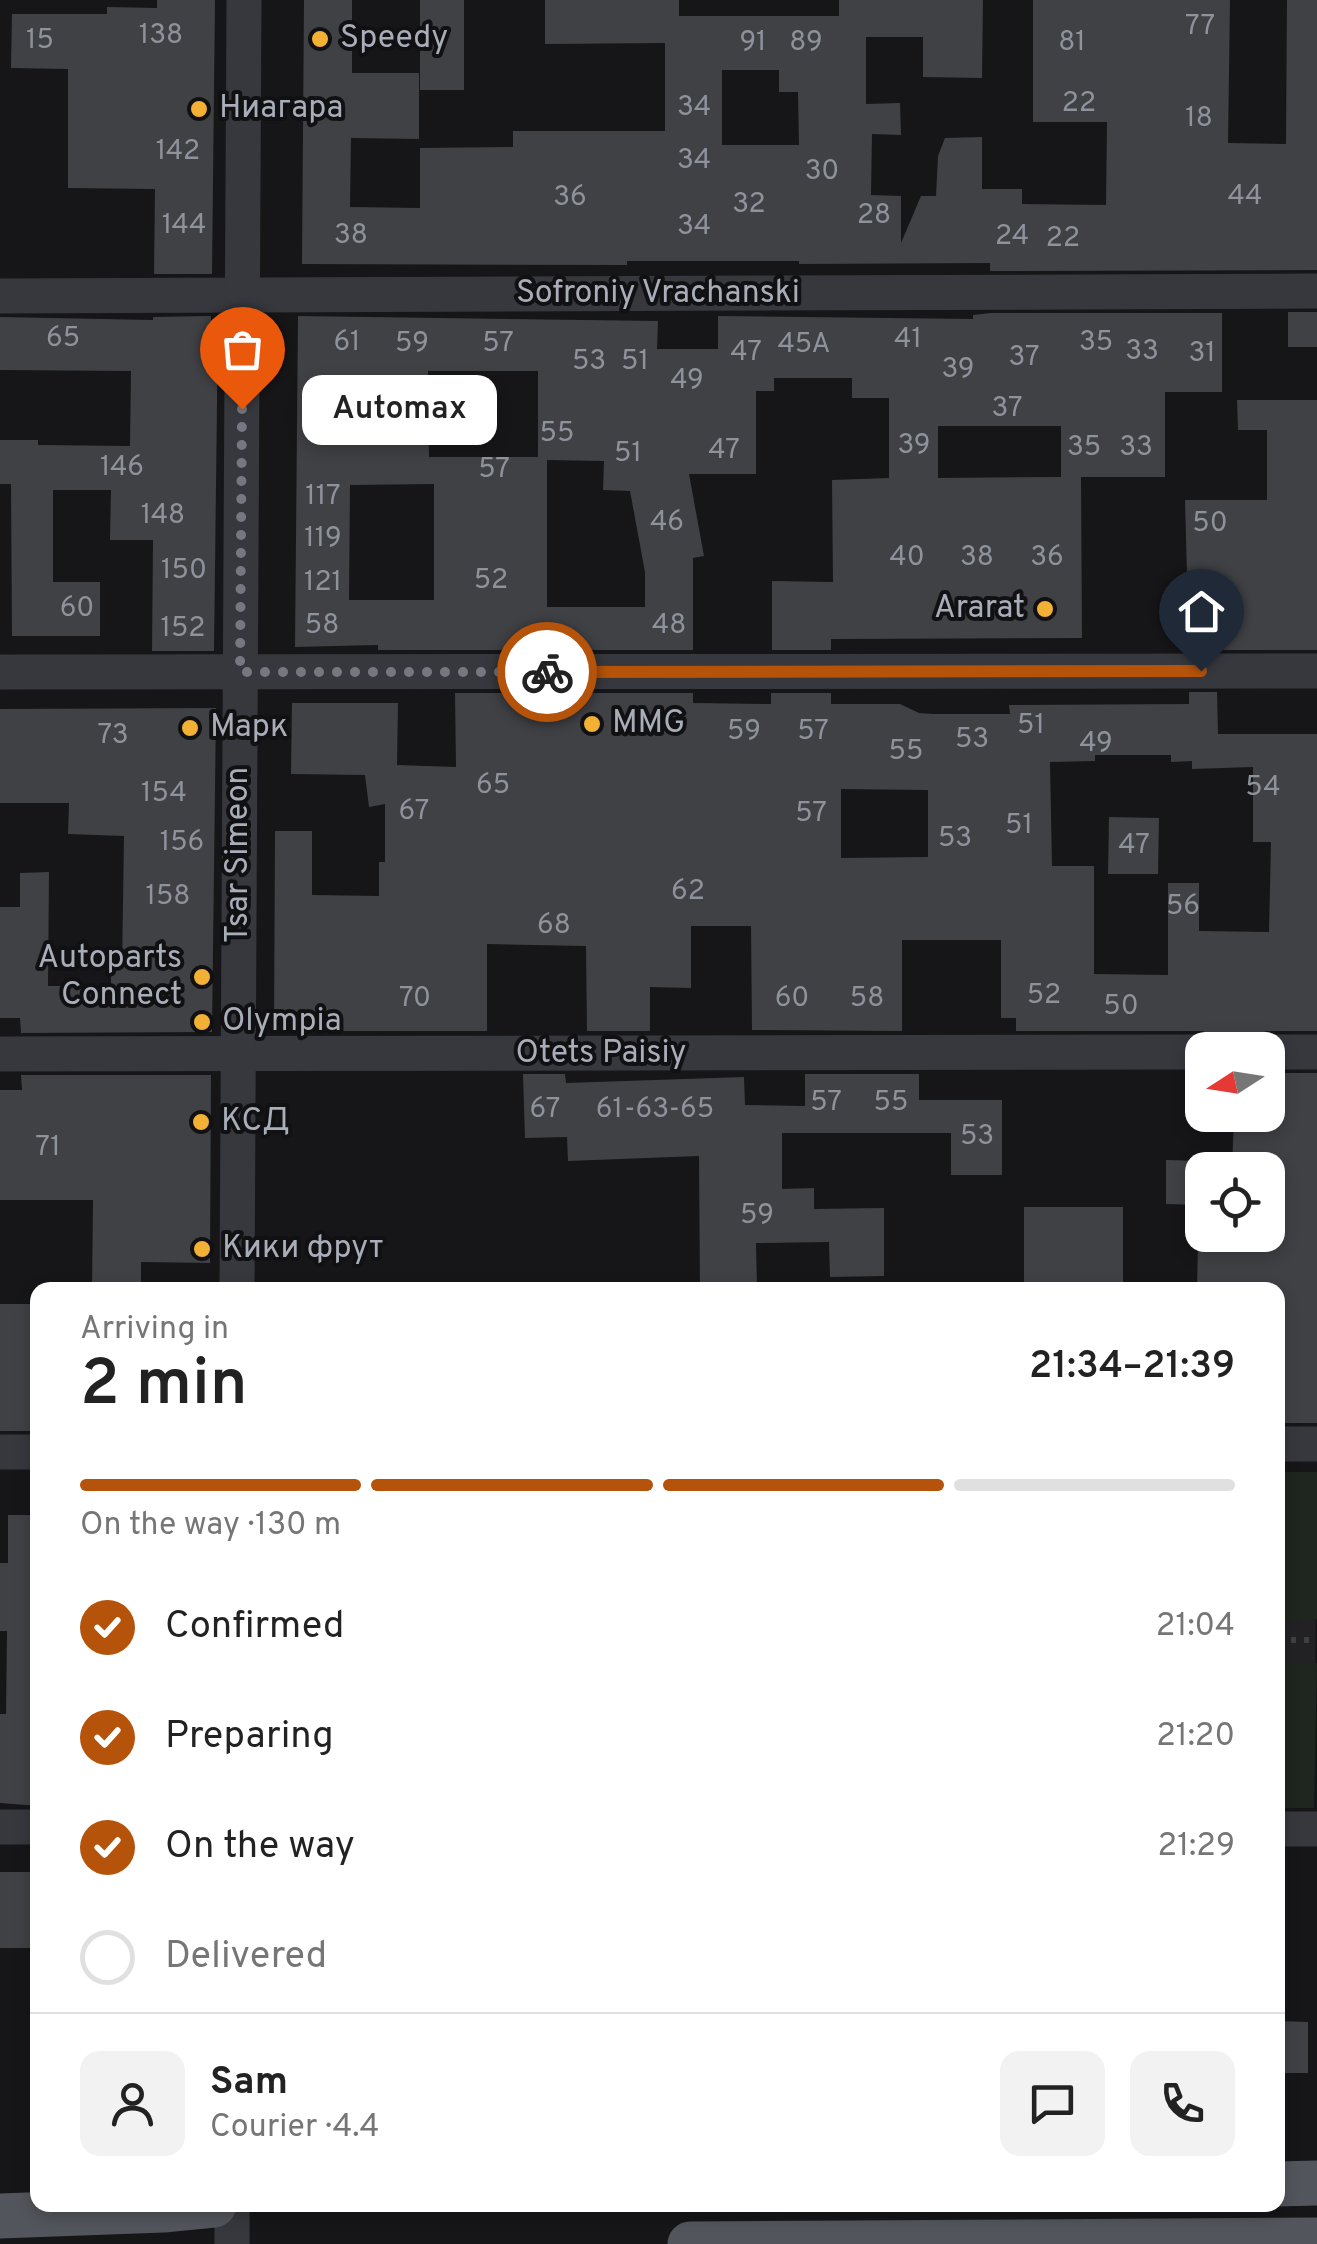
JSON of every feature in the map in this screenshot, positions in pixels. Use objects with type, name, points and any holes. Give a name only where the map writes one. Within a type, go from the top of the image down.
[{"type":"main road","points":[[1285,2184],[1317,2184]]},
{"type":"main road","points":[[0,2216],[78,2212]]},
{"type":"main road","points":[[690,2244],[1317,2240]]},
{"type":"street","name":"Tsar Simeon","points":[[237,1282],[244,0]]},
{"type":"street","name":"Sofroniy Vrachanski","points":[[0,296],[1317,291]]},
{"type":"street","points":[[0,672],[1317,670]]},
{"type":"street","name":"Otets Paisiy","points":[[0,1054],[1185,1052]]},
{"type":"street","points":[[1285,1052],[1317,1052]]},
{"type":"street","points":[[1285,1444],[1317,1444]]},
{"type":"street","points":[[0,1452],[30,1452]]},
{"type":"street","points":[[0,1827],[30,1827]]},
{"type":"street","points":[[1285,1829],[1317,1830]]},
{"type":"street","points":[[232,2212],[232,2244]]},
{"type":"path","points":[[1285,1640],[1317,1640]]},
{"type":"shaded area","points":[[1285,1472],[1317,1472],[1317,1619],[1285,1619]]},
{"type":"shaded area","points":[[1317,1472],[1314,1808],[1285,1808],[1285,1473]]},
{"type":"shaded area","points":[[1285,1662],[1317,1663],[1314,1808],[1285,1808]]},
{"type":"building","points":[[157,0],[215,0],[212,274],[154,274],[155,189],[68,188],[68,69],[11,68],[12,14],[107,14],[107,7],[157,8]]},
{"type":"building","points":[[304,0],[352,0],[352,73],[419,73],[419,139],[351,138],[350,207],[420,208],[420,148],[513,147],[513,131],[665,131],[665,43],[545,44],[545,0],[679,0],[679,16],[839,16],[839,0],[983,0],[982,78],[923,77],[923,37],[866,37],[866,104],[900,103],[901,135],[872,134],[871,195],[901,196],[901,243],[921,196],[936,196],[938,156],[945,138],[982,137],[982,189],[1022,189],[1022,204],[1106,205],[1107,122],[1033,122],[1033,0],[1230,0],[1228,143],[1286,144],[1287,0],[1317,0],[1317,270],[990,271],[990,263],[799,261],[302,264]],"holes":[[[722,70],[779,70],[779,92],[798,92],[799,145],[722,145]]]},
{"type":"building","points":[[420,0],[464,0],[464,90],[420,90]]},
{"type":"building","points":[[1288,312],[1317,312],[1317,347],[1288,347]]},
{"type":"building","points":[[1222,313],[1222,392],[1165,392],[1165,477],[1081,477],[1082,638],[831,639],[831,650],[772,650],[772,581],[833,582],[832,480],[889,478],[889,398],[852,398],[852,378],[774,378],[774,391],[756,391],[756,474],[689,474],[704,556],[693,558],[693,650],[295,647],[298,316],[658,321],[657,349],[718,349],[718,316],[973,319],[973,315]],"holes":[[[428,371],[538,371],[538,457],[429,457]],[[938,426],[1061,426],[1061,477],[938,478]],[[547,460],[604,461],[603,490],[630,491],[645,572],[645,607],[547,607]],[[434,484],[434,600],[349,600],[350,485]]]},
{"type":"building","points":[[211,316],[211,320],[218,320],[214,651],[152,651],[153,540],[110,540],[111,490],[53,490],[53,582],[100,582],[100,636],[12,636],[11,484],[0,484],[0,440],[38,440],[38,445],[130,446],[131,371],[0,370],[0,317],[153,320]]},
{"type":"building","points":[[1237,400],[1317,400],[1317,650],[1189,650],[1185,500],[1267,500],[1267,430],[1238,430]]},
{"type":"building","points":[[1189,692],[1217,692],[1218,734],[1317,734],[1317,1031],[1016,1031],[1016,1018],[1001,1018],[1001,940],[902,940],[902,1031],[752,1030],[751,926],[691,926],[691,988],[650,987],[650,1031],[587,1031],[586,946],[487,944],[487,1031],[274,1031],[275,831],[312,831],[312,895],[379,896],[379,862],[385,862],[385,804],[369,807],[365,775],[291,774],[292,703],[398,703],[397,765],[456,767],[455,693],[693,693],[693,703],[771,704],[771,693],[831,693],[831,704],[900,704],[919,713],[933,714],[1010,714],[1009,705],[1189,704]],"holes":[[[1095,755],[1171,755],[1171,762],[1192,761],[1192,769],[1253,767],[1253,842],[1271,842],[1269,932],[1199,931],[1199,883],[1168,883],[1168,975],[1094,974],[1094,866],[1052,866],[1050,762],[1095,761]],[[841,789],[928,790],[928,857],[841,858]]]},
{"type":"building","points":[[216,708],[212,1032],[21,1033],[20,1018],[0,1018],[0,907],[20,907],[20,873],[49,872],[48,986],[111,986],[111,967],[122,968],[124,836],[68,834],[69,803],[0,803],[0,709]]},
{"type":"building","points":[[1109,817],[1159,818],[1158,874],[1108,874]]},
{"type":"building","points":[[1285,1073],[1317,1073],[1317,1423],[1285,1423],[1285,1282],[1197,1282],[1198,1252],[1285,1252],[1285,1152],[1233,1152],[1233,1132],[1285,1132]]},
{"type":"building","points":[[523,1074],[565,1074],[566,1083],[744,1077],[745,1105],[805,1106],[805,1074],[919,1074],[919,1100],[1002,1100],[1002,1175],[951,1175],[951,1133],[782,1133],[782,1189],[814,1188],[814,1209],[884,1208],[884,1276],[830,1277],[829,1242],[756,1243],[757,1282],[700,1282],[699,1156],[568,1161],[567,1137],[525,1138]]},
{"type":"building","points":[[21,1075],[211,1075],[210,1263],[141,1262],[141,1282],[92,1282],[93,1200],[0,1200],[0,1090],[22,1090]]},
{"type":"building","points":[[1166,1160],[1185,1161],[1185,1205],[1166,1204]]},
{"type":"building","points":[[1024,1207],[1123,1207],[1123,1282],[1024,1282]]},
{"type":"building","points":[[0,1304],[30,1304],[30,1431],[0,1431]]},
{"type":"building","points":[[8,1515],[30,1515],[30,1805],[0,1803],[0,1714],[6,1714],[7,1631],[0,1631],[0,1563],[8,1563]]},
{"type":"building","points":[[0,1872],[30,1872],[30,1948],[0,1948]]},
{"type":"building","points":[[1285,2021],[1308,2022],[1308,2073],[1285,2073]]},
{"type":"way so far","points":[[242,409],[240,672],[547,672]]},
{"type":"place","name":"Speedy","points":[[320,39]]},
{"type":"place","name":"Ниагара","points":[[199,109]]},
{"type":"place","name":"Automax","points":[[242,409]]},
{"type":"place","name":"Ararat","points":[[1045,609]]},
{"type":"place","name":"MMG","points":[[592,724]]},
{"type":"place","name":"Марк","points":[[190,728]]},
{"type":"place","name":"Autoparts Connect","points":[[202,977]]},
{"type":"place","name":"Olympia","points":[[202,1022]]},
{"type":"place","name":"КСД","points":[[201,1122]]},
{"type":"place","name":"Кики фрут","points":[[202,1249]]},
{"type":"route","points":[[547,672],[1201,671]]}]
